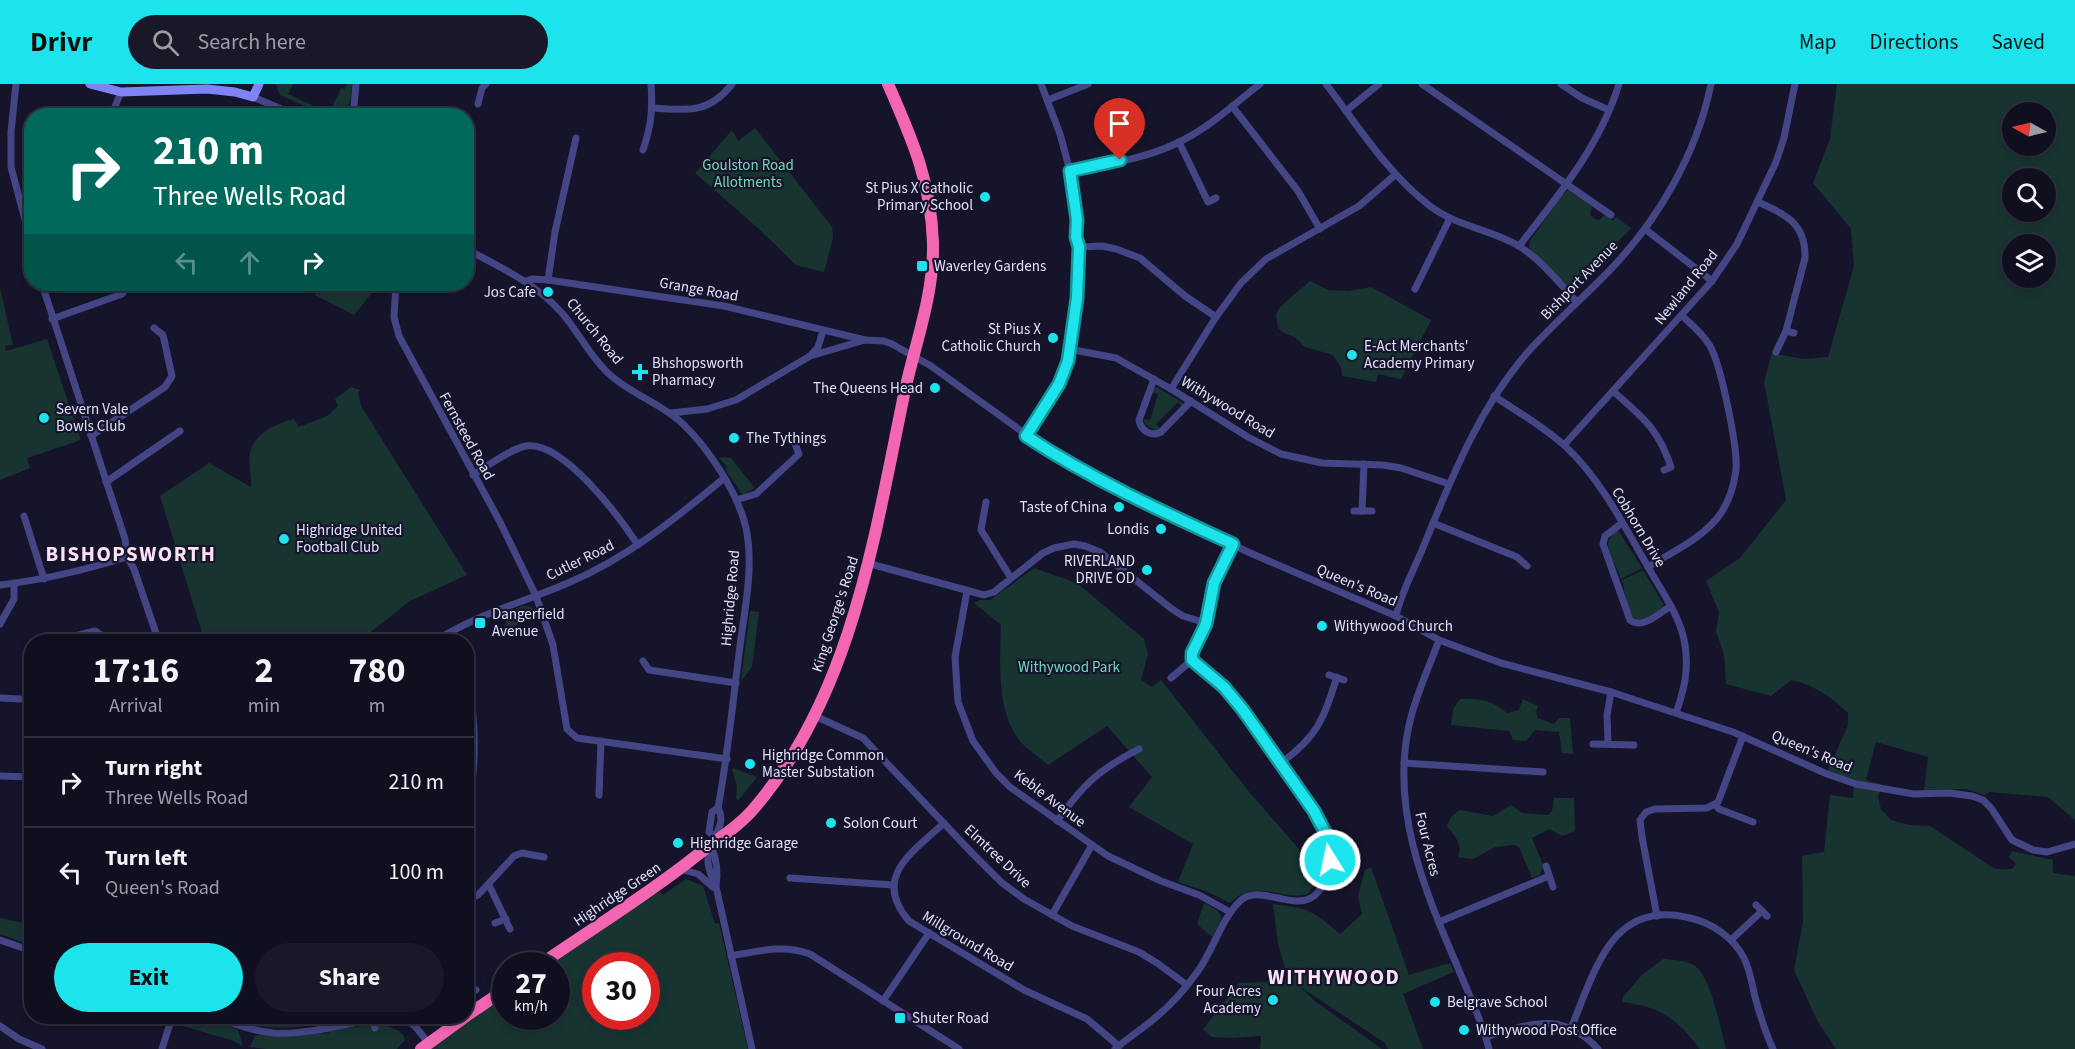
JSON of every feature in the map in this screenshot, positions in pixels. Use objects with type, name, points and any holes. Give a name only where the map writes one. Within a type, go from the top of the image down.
[{"type":"highway","name":"King George's Road","points":[[713,841],[755,808],[779,775],[815,716],[841,651],[867,563],[925,315],[931,280],[932,220],[921,162],[888,84]]},
{"type":"highway","name":"Highridge Green","points":[[558,952],[680,869],[713,841]]},
{"type":"highway","points":[[474,1011],[492,999]]},
{"type":"highway","points":[[425,1046],[456,1024]]},
{"type":"street","points":[[16,84],[11,132],[12,167],[24,214]]},
{"type":"street","points":[[90,84],[122,92],[207,89],[235,92],[254,97],[276,108]]},
{"type":"street","points":[[254,97],[259,84]]},
{"type":"street","points":[[353,108],[356,84]]},
{"type":"street","points":[[478,104],[482,88],[486,84]]},
{"type":"street","points":[[643,150],[650,130],[653,108],[651,84]]},
{"type":"street","points":[[653,108],[686,110],[703,107],[717,100],[732,84]]},
{"type":"street","points":[[1026,436],[1065,372],[1077,298],[1079,247],[1076,237],[1077,220],[1070,171],[1041,84]]},
{"type":"street","points":[[1048,100],[1088,84]]},
{"type":"street","points":[[1070,171],[1158,151],[1179,142],[1201,129],[1260,84]]},
{"type":"street","points":[[1326,84],[1395,175],[1431,207],[1450,218],[1500,236],[1520,246],[1541,264],[1577,302]]},
{"type":"street","points":[[1346,111],[1379,84]]},
{"type":"street","points":[[1422,84],[1611,215]]},
{"type":"street","points":[[1561,84],[1582,98],[1609,110]]},
{"type":"street","points":[[1520,246],[1567,184],[1593,144],[1619,84]]},
{"type":"street","name":"Bishport Avenue","points":[[1396,616],[1464,449],[1494,396],[1528,352],[1611,269],[1645,229],[1667,196],[1685,160],[1698,128],[1711,84]]},
{"type":"street","name":"Newland Road","points":[[1564,445],[1682,316],[1712,281],[1737,244],[1758,202],[1784,138],[1795,84]]},
{"type":"street","points":[[115,108],[122,92]]},
{"type":"street","points":[[1232,106],[1298,190],[1320,229]]},
{"type":"street","points":[[548,280],[555,232],[576,138]]},
{"type":"street","points":[[1179,142],[1205,203],[1216,198]]},
{"type":"street","points":[[1171,389],[1238,286],[1266,259],[1359,206],[1395,175]]},
{"type":"street","points":[[1758,202],[1783,213],[1794,222],[1802,234],[1805,248],[1805,258],[1785,331],[1776,352]]},
{"type":"street","points":[[1415,289],[1450,218]]},
{"type":"street","points":[[1645,229],[1712,281]]},
{"type":"street","points":[[1079,247],[1101,246],[1140,258],[1185,296],[1216,317]]},
{"type":"street","name":"Church Road","points":[[474,253],[526,281],[562,313],[595,359],[609,374],[629,390],[670,413]]},
{"type":"street","name":"Grange Road","points":[[526,281],[548,280],[724,306],[865,340]]},
{"type":"street","points":[[44,291],[124,539],[127,557],[134,569],[156,634]]},
{"type":"street","points":[[52,319],[122,294],[124,291]]},
{"type":"street","name":"Fernsteed Road","points":[[396,291],[394,317],[399,336],[500,522],[536,596],[553,645],[567,729],[577,738],[727,759]]},
{"type":"street","points":[[1648,567],[1711,525],[1728,501],[1736,470],[1736,453],[1717,360],[1699,331],[1682,316]]},
{"type":"street","points":[[91,436],[165,387],[172,376],[163,334],[154,328]]},
{"type":"street","points":[[810,356],[818,347],[823,331]]},
{"type":"street","points":[[1785,331],[1794,333]]},
{"type":"street","name":"Queen's Road","points":[[670,413],[707,409],[736,400],[810,356],[865,340],[884,341],[914,355],[1026,436],[1056,456],[1105,483],[1173,517],[1396,616],[1439,640],[1501,663],[1611,692],[1743,736],[1856,784],[1914,794],[1963,794],[1983,800],[2012,840],[2022,846],[2047,852],[2075,844]]},
{"type":"street","name":"Withywood Road","points":[[1069,349],[1116,358],[1248,437],[1281,454],[1322,463],[1401,468],[1449,484]]},
{"type":"street","points":[[1154,379],[1139,420],[1149,434],[1161,432],[1191,401]]},
{"type":"street","points":[[1613,391],[1658,435],[1668,469],[1680,465]]},
{"type":"street","name":"Cobhorn Drive","points":[[1494,396],[1564,445],[1591,474],[1671,606],[1680,626],[1686,658],[1684,689],[1676,713]]},
{"type":"street","name":"Highridge Road","points":[[670,413],[684,424],[703,448],[736,500],[746,530],[750,560],[727,759],[718,808],[712,812],[709,832],[716,859],[718,876],[716,889],[752,1049]]},
{"type":"street","points":[[106,482],[180,431]]},
{"type":"street","points":[[736,500],[756,494],[799,454],[794,441]]},
{"type":"street","points":[[473,475],[526,446],[539,447],[553,452],[568,462],[584,479],[626,527],[638,545]]},
{"type":"street","points":[[1362,511],[1364,465]]},
{"type":"street","name":"Cutler Road","points":[[457,634],[599,569],[666,526],[723,479]]},
{"type":"street","points":[[986,502],[981,530],[1011,578]]},
{"type":"street","points":[[1354,511],[1372,511]]},
{"type":"street","points":[[24,516],[44,579]]},
{"type":"street","points":[[1433,523],[1517,557],[1527,566]]},
{"type":"street","points":[[1622,523],[1605,536],[1603,544],[1630,620],[1634,623],[1643,623],[1671,606]]},
{"type":"street","points":[[1171,678],[1192,660],[1192,653],[1206,624],[1214,583],[1233,544]]},
{"type":"street","points":[[867,563],[984,595],[994,592],[1043,553],[1066,545],[1085,546],[1100,552],[1172,609],[1183,616],[1206,624]]},
{"type":"street","points":[[0,585],[44,579],[89,569],[127,557]]},
{"type":"street","points":[[0,624],[14,599],[14,583]]},
{"type":"street","name":"Keble Avenue","points":[[967,591],[955,657],[956,686],[964,721],[984,759],[1010,787],[1092,845],[1129,867],[1199,895],[1230,912]]},
{"type":"street","name":"Four Acres","points":[[1439,640],[1411,718],[1404,763],[1404,798],[1410,841],[1417,866],[1489,1049]]},
{"type":"street","points":[[1117,1047],[1157,1016],[1187,985],[1207,958],[1230,912],[1238,902],[1247,896],[1257,895],[1300,901],[1314,896],[1321,888],[1330,860],[1327,836],[1321,822],[1281,763],[1224,687],[1192,660]]},
{"type":"street","points":[[643,661],[649,670],[735,683]]},
{"type":"street","points":[[1281,763],[1304,746],[1315,732],[1326,711],[1337,677]]},
{"type":"street","points":[[1608,743],[1607,715],[1611,692]]},
{"type":"street","points":[[0,698],[21,699]]},
{"type":"street","name":"Elmtree Drive","points":[[815,716],[862,738],[1001,882],[1024,899],[1072,926],[1139,952],[1187,985]]},
{"type":"street","points":[[1657,916],[1640,827],[1643,815],[1655,808],[1707,808],[1715,805],[1743,736]]},
{"type":"street","points":[[599,795],[601,741]]},
{"type":"street","points":[[1593,744],[1634,745]]},
{"type":"street","points":[[1057,821],[1088,782],[1110,764],[1139,749]]},
{"type":"street","points":[[1404,763],[1543,772]]},
{"type":"street","points":[[0,776],[24,777]]},
{"type":"street","points":[[1715,805],[1719,809],[1753,822]]},
{"type":"street","points":[[790,878],[893,885],[901,864],[944,823]]},
{"type":"street","points":[[1052,915],[1092,845]]},
{"type":"street","points":[[474,897],[489,885],[514,855],[522,853],[544,856]]},
{"type":"street","points":[[1546,866],[1553,887]]},
{"type":"street","points":[[680,869],[698,874],[716,889]]},
{"type":"street","points":[[1439,922],[1549,876]]},
{"type":"street","points":[[489,885],[510,929]]},
{"type":"street","name":"Millground Road","points":[[893,885],[897,906],[909,921],[1024,990],[1087,1019],[1117,1047]]},
{"type":"street","points":[[1731,940],[1762,911]]},
{"type":"street","points":[[1570,1028],[1601,955],[1621,931],[1657,916],[1676,915],[1694,919],[1716,929],[1731,940],[1747,965],[1763,1024],[1773,1049]]},
{"type":"street","points":[[495,923],[506,919]]},
{"type":"street","points":[[884,1001],[929,933]]},
{"type":"street","points":[[0,940],[24,948]]},
{"type":"street","points":[[731,956],[782,948],[803,951],[959,1049]]},
{"type":"street","points":[[1486,1037],[1535,1023],[1554,1023],[1570,1028],[1590,1040],[1598,1049]]},
{"type":"street","points":[[162,1049],[170,1024]]},
{"type":"street","points":[[236,1024],[274,1033],[338,1024]]},
{"type":"street","points":[[371,1024],[375,1028]]},
{"type":"street","points":[[412,1024],[418,1029],[425,1046]]},
{"type":"street","points":[[0,1026],[18,1039],[42,1049]]},
{"type":"green space","points":[[276,84],[293,84],[288,94],[318,108],[309,108],[280,95]]},
{"type":"green space","points":[[347,84],[352,84],[351,97],[347,108],[331,108],[341,88],[345,89]]},
{"type":"green space","points":[[1837,84],[2075,84],[2075,820],[2048,797],[1990,792],[1984,795],[1966,789],[1924,790],[1928,757],[1876,742],[1866,780],[1881,784],[1878,797],[1881,809],[1891,820],[1909,825],[1930,826],[1995,869],[2012,869],[2016,864],[2009,857],[2012,851],[2053,860],[2053,873],[2075,876],[2075,1049],[1836,1049],[1817,1020],[1794,970],[1803,922],[1802,856],[1824,852],[1830,795],[1853,798],[1854,781],[1827,772],[1848,725],[1848,713],[1822,692],[1791,680],[1771,696],[1726,684],[1724,655],[1716,631],[1719,612],[1706,581],[1740,558],[1786,500],[1764,382],[1772,353],[1803,359],[1828,357],[1854,266],[1851,229],[1813,183],[1830,139]]},
{"type":"green space","name":"Goulston Road Allotments","points":[[755,128],[832,227],[833,238],[824,272],[796,265],[695,173],[732,130],[738,141]]},
{"type":"green space","points":[[1568,190],[1592,206],[1590,215],[1595,219],[1599,220],[1605,215],[1613,221],[1616,217],[1631,228],[1575,287],[1567,286],[1529,248],[1530,241]]},
{"type":"green space","points":[[1310,281],[1328,290],[1348,291],[1371,287],[1431,320],[1401,379],[1378,374],[1376,382],[1342,376],[1341,367],[1333,355],[1305,347],[1295,337],[1278,328],[1276,314],[1281,306]]},
{"type":"green space","name":"Severn Vale Bowls Club","points":[[0,288],[13,345],[5,346],[6,351],[47,339],[81,440],[27,458],[30,468],[0,480]]},
{"type":"green space","points":[[316,291],[373,291],[354,315],[315,295]]},
{"type":"green space","points":[[351,387],[360,390],[358,393],[361,406],[467,575],[410,601],[368,634],[203,634],[160,496],[209,463],[251,487],[250,453],[261,434],[273,426],[294,419],[299,427],[327,416],[338,406],[335,399]]},
{"type":"green space","points":[[1157,387],[1184,405],[1182,407],[1178,402],[1156,424],[1160,429],[1155,430],[1145,424],[1143,419],[1150,420],[1158,394],[1152,392]]},
{"type":"green space","points":[[719,458],[731,458],[755,488],[744,494],[741,493],[725,469],[727,467]]},
{"type":"green space","points":[[1618,530],[1642,568],[1621,579],[1608,547],[1612,535]]},
{"type":"green space","name":"Withywood Park","points":[[1034,568],[1077,583],[1144,639],[1148,654],[1141,680],[1152,687],[1161,680],[1250,793],[1299,849],[1299,862],[1319,878],[1308,894],[1298,896],[1259,890],[1249,891],[1230,903],[1206,891],[1178,882],[1193,844],[1129,807],[1152,777],[1107,726],[1048,765],[1019,740],[1006,714],[1003,700],[1000,669],[1001,625],[974,603],[980,600],[990,600]]},
{"type":"green space","points":[[1643,570],[1664,605],[1658,611],[1636,619],[1628,609],[1622,580]]},
{"type":"green space","points":[[522,606],[537,610],[539,617],[507,628],[504,614]]},
{"type":"green space","points":[[750,611],[759,612],[752,667],[741,681]]},
{"type":"green space","points":[[1460,699],[1485,701],[1507,713],[1519,710],[1523,699],[1538,706],[1536,712],[1538,718],[1554,724],[1559,718],[1570,718],[1573,754],[1562,753],[1559,732],[1535,730],[1526,741],[1513,740],[1509,731],[1451,725],[1453,709]]},
{"type":"green space","points":[[733,768],[757,777],[738,801],[736,798],[737,787]]},
{"type":"green space","points":[[1554,798],[1574,798],[1575,831],[1562,836],[1549,829],[1532,838],[1543,865],[1540,875],[1532,878],[1519,847],[1515,845],[1495,847],[1473,859],[1458,857],[1459,844],[1447,826],[1451,817],[1460,810],[1493,816],[1511,805],[1522,813],[1548,815],[1552,811]]},
{"type":"green space","points":[[1371,867],[1409,975],[1450,963],[1454,972],[1403,994],[1423,1049],[1388,1049],[1385,1043],[1299,986],[1316,1002],[1382,1049],[1260,1049],[1261,1036],[1212,1037],[1203,1029],[1239,983],[1264,982],[1283,976],[1288,978],[1278,944],[1273,904],[1304,909],[1323,920],[1340,934],[1362,914],[1358,896],[1365,870]]},
{"type":"green space","points":[[686,879],[703,886],[715,924],[719,923],[748,1049],[429,1049],[464,1024],[474,1024],[474,1017],[492,1004],[492,1030],[570,1030],[570,952],[567,952],[644,898],[661,892],[663,895]]},
{"type":"green space","points":[[1204,903],[1220,913],[1221,917],[1212,937],[1197,924]]},
{"type":"green space","points":[[0,918],[24,923],[24,943],[0,934]]},
{"type":"green space","points":[[1663,959],[1687,963],[1695,966],[1701,972],[1711,992],[1726,1049],[1700,1049],[1683,1029],[1667,1016],[1647,1007],[1622,1002],[1623,997],[1642,975]]},
{"type":"green space","points":[[180,1024],[223,1024],[238,1030],[243,1046],[231,1040]]},
{"type":"green space","points":[[249,1024],[318,1024],[279,1028]]},
{"type":"green space","points":[[383,1024],[399,1031],[404,1036],[405,1040],[397,1049],[250,1047],[255,1036],[259,1035],[295,1036],[323,1032],[323,1034],[368,1025],[373,1030]]},
{"type":"place","name":"St Pius X Catholic Primary School","points":[[985,197]]},
{"type":"place","name":"Waverley Gardens","points":[[922,266]]},
{"type":"place","name":"Jos Cafe","points":[[548,292]]},
{"type":"place","name":"St Pius X Catholic Church","points":[[1053,338]]},
{"type":"place","name":"E-Act Merchants' Academy Primary","points":[[1352,355]]},
{"type":"place","name":"Bhshopsworth Pharmacy","points":[[640,372]]},
{"type":"place","name":"The Queens Head","points":[[935,388]]},
{"type":"place","name":"Severn Vale Bowls Club","points":[[44,418]]},
{"type":"place","name":"The Tythings","points":[[734,438]]},
{"type":"place","name":"Taste of China","points":[[1119,507]]},
{"type":"place","name":"Londis","points":[[1161,529]]},
{"type":"place","name":"Highridge United Football Club","points":[[284,539]]},
{"type":"place","name":"RIVERLAND DRIVE OD","points":[[1147,570]]},
{"type":"place","name":"Dangerfield Avenue","points":[[480,623]]},
{"type":"place","name":"Withywood Church","points":[[1322,626]]},
{"type":"place","name":"Highridge Common Master Substation","points":[[750,764]]},
{"type":"place","name":"Solon Court","points":[[831,823]]},
{"type":"place","name":"Highridge Garage","points":[[678,843]]},
{"type":"place","name":"Four Acres Academy","points":[[1273,1000]]},
{"type":"place","name":"Belgrave School","points":[[1435,1002]]},
{"type":"place","name":"Shuter Road","points":[[900,1018]]},
{"type":"place","name":"Withywood Post Office","points":[[1464,1030]]},
{"type":"district","name":"BISHOPSWORTH","points":[[131,554]]},
{"type":"district","name":"WITHYWOOD","points":[[1334,977]]},
{"type":"route","points":[[1120,160],[1070,171],[1075,196],[1076,237],[1079,247],[1077,298],[1068,361],[1059,384],[1026,436],[1056,456],[1105,483],[1233,544],[1214,583],[1206,624],[1192,653],[1192,660],[1224,687],[1281,763],[1321,822],[1327,836],[1330,860]]}]
